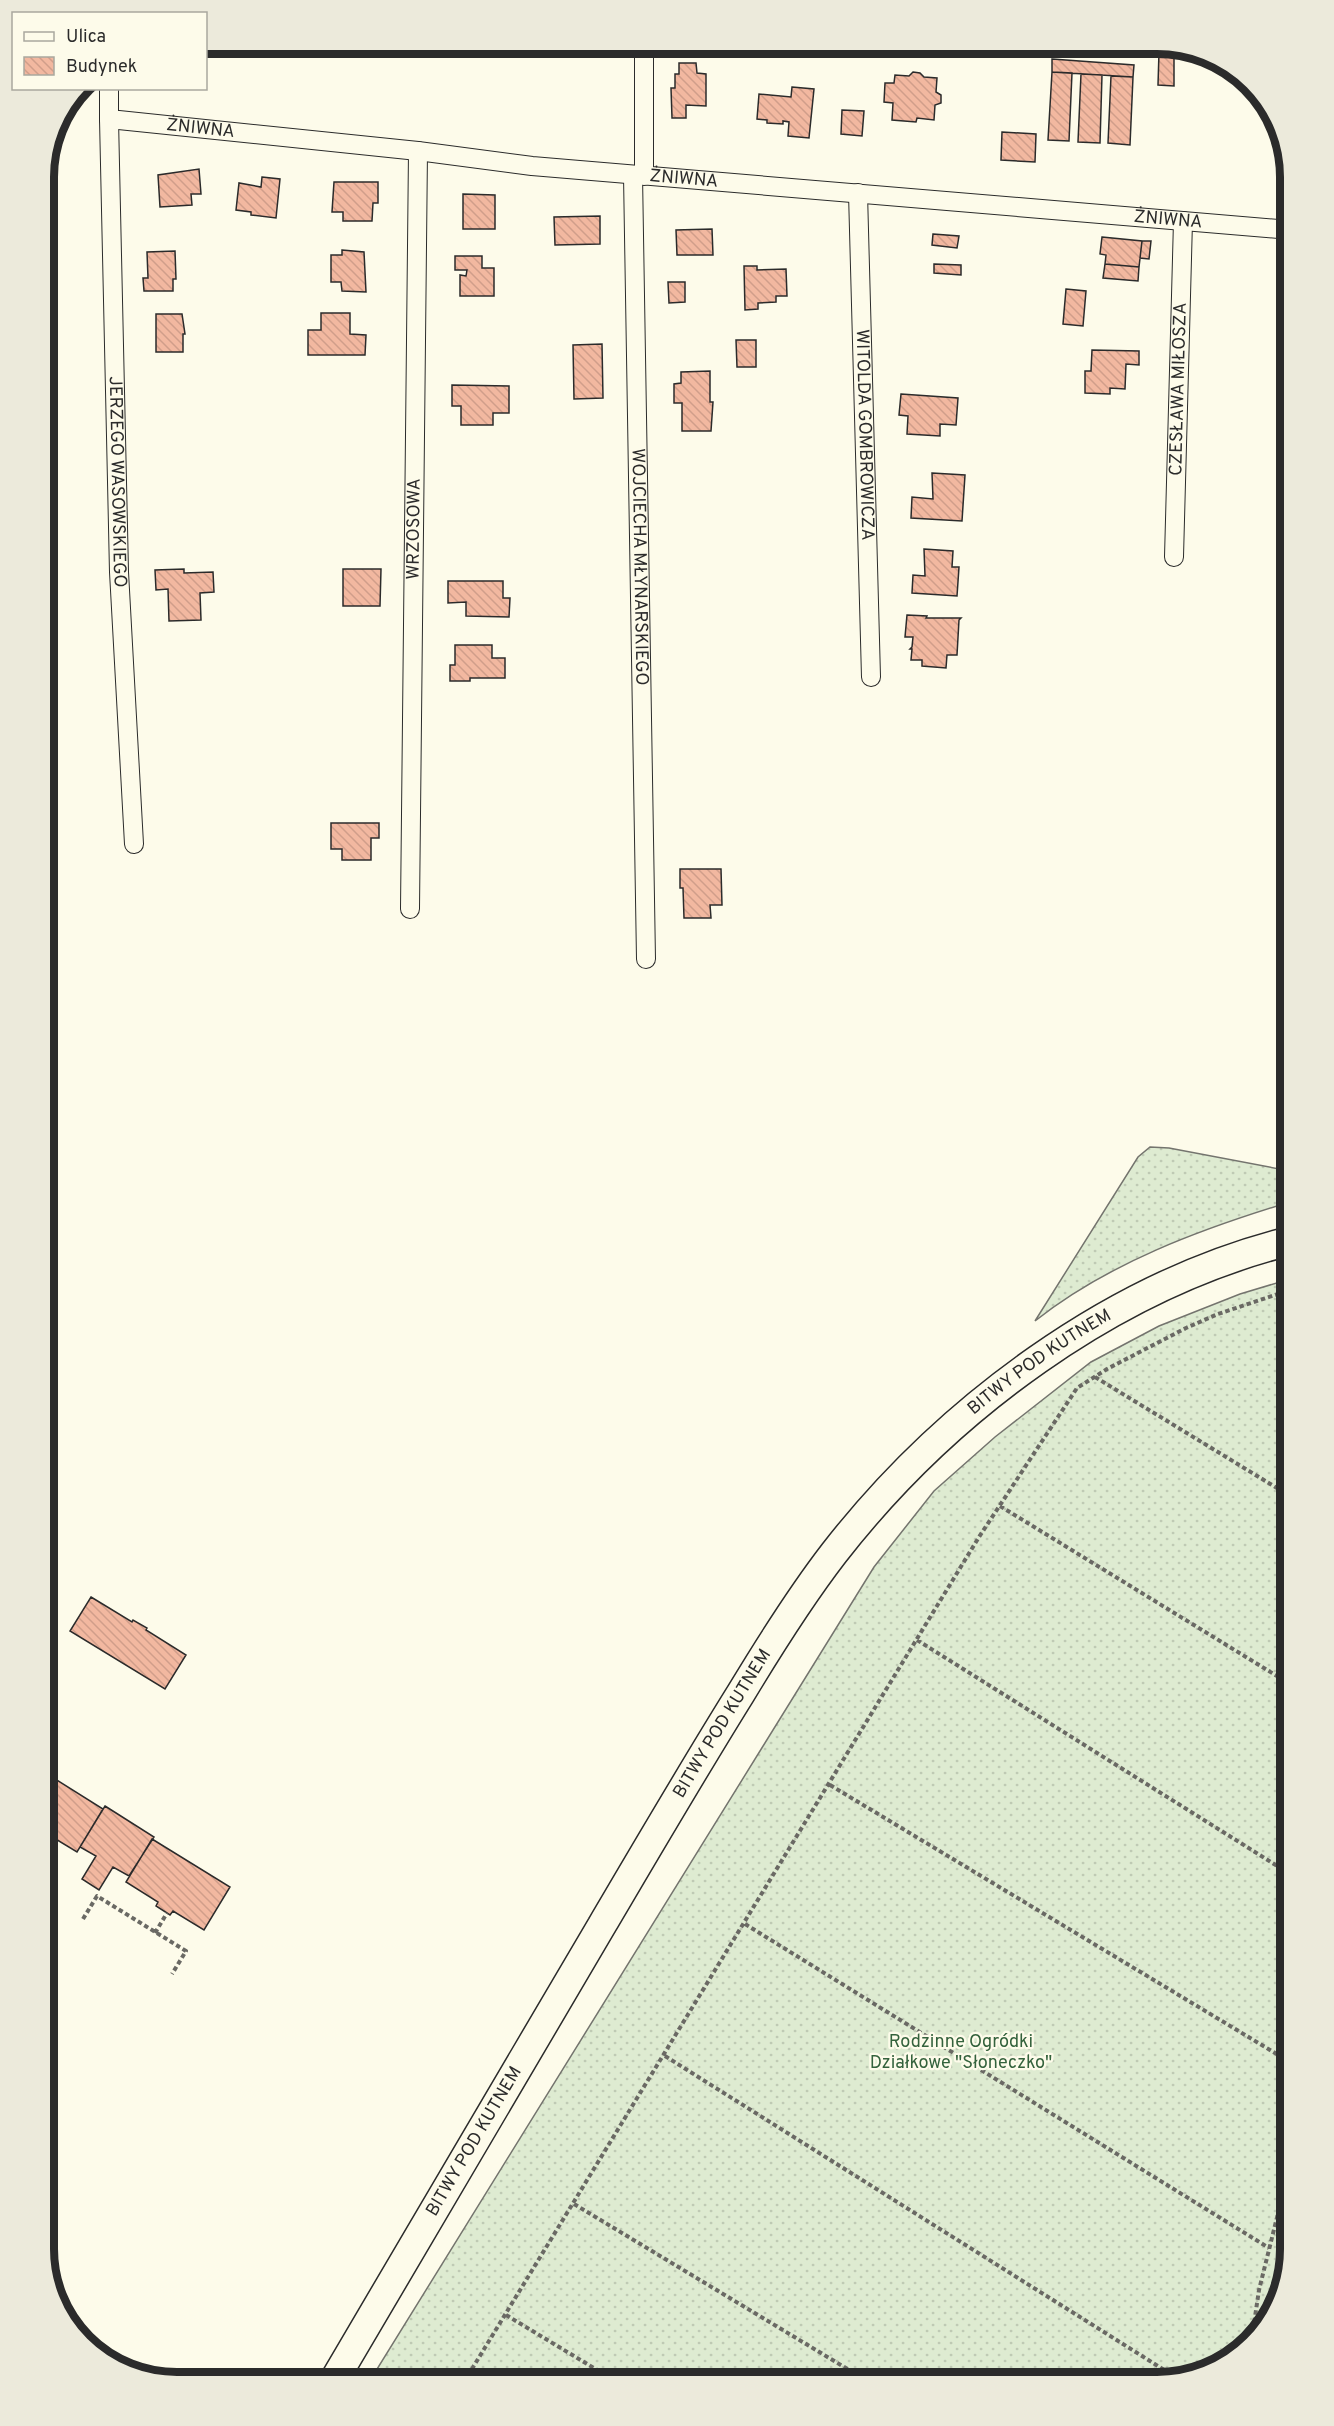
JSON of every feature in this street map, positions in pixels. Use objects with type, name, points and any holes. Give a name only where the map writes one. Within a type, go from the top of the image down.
[{"type":"main road","name":"BITWY POD KUTNEM","points":[[339,2372],[703,1754],[798,1603],[835,1552],[882,1498],[962,1419],[1018,1373],[1122,1307],[1225,1262],[1280,1244]]},
{"type":"street","name":"WOJCIECHA MŁYNARSKIEGO","points":[[644,54],[638,175],[646,959]]},
{"type":"street","points":[[109,90],[109,119]]},
{"type":"street","name":"ŻNIWNA","points":[[109,119],[418,151],[532,166],[1280,229]]},
{"type":"street","name":"JERZEGO WASOWSKIEGO","points":[[109,119],[119,572],[134,844]]},
{"type":"street","name":"WRZOSOWA","points":[[410,909],[418,151]]},
{"type":"street","name":"WITOLDA GOMBROWICZA","points":[[858,193],[871,677]]},
{"type":"street","name":"CZESŁAWA MIŁOSZA","points":[[1174,557],[1183,221]]},
{"type":"path","points":[[470,2372],[917,1640],[1077,1388],[1186,1328],[1218,1314],[1280,1293]]},
{"type":"path","points":[[1095,1377],[1280,1490]]},
{"type":"path","points":[[1000,1506],[1280,1678]]},
{"type":"path","points":[[917,1640],[1280,1868]]},
{"type":"path","points":[[830,1785],[1280,2056]]},
{"type":"path","points":[[83,1919],[97,1896],[186,1951],[172,1974]]},
{"type":"path","points":[[155,1933],[167,1913]]},
{"type":"path","points":[[745,1924],[1269,2248]]},
{"type":"path","points":[[665,2056],[1166,2371]]},
{"type":"path","points":[[574,2204],[852,2372]]},
{"type":"path","points":[[1254,2325],[1259,2290],[1280,2205]]},
{"type":"path","points":[[506,2315],[600,2372]]},
{"type":"green space","points":[[1150,1147],[1169,1148],[1280,1169],[1280,1205],[1189,1236],[1124,1265],[1063,1300],[1035,1321],[1138,1157]]},
{"type":"green space","name":"Rodzinne Ogródki Działkowe \"Słoneczko\"","points":[[1280,1282],[1280,2249],[1270,2299],[1250,2330],[1232,2347],[1204,2363],[1181,2370],[1157,2372],[375,2372],[874,1567],[934,1491],[995,1437],[1091,1362],[1159,1326],[1240,1294]]},
{"type":"building","points":[[1159,54],[1174,55],[1174,86],[1158,85]]},
{"type":"building","points":[[1052,59],[1134,65],[1133,77],[1052,72]]},
{"type":"building","points":[[679,63],[696,63],[697,73],[706,74],[706,106],[686,105],[686,118],[672,118],[671,88],[675,88],[675,74],[679,74]]},
{"type":"building","points":[[913,72],[920,73],[924,77],[937,78],[936,92],[941,95],[941,103],[935,105],[934,120],[917,118],[916,122],[892,120],[893,103],[884,102],[885,83],[894,83],[895,75],[909,76]]},
{"type":"building","points":[[1052,72],[1072,73],[1069,141],[1048,140]]},
{"type":"building","points":[[1081,74],[1102,75],[1100,143],[1078,142]]},
{"type":"building","points":[[1111,76],[1133,77],[1130,145],[1108,143]]},
{"type":"building","points":[[792,87],[814,89],[809,138],[788,136],[789,122],[767,123],[767,120],[757,119],[759,94],[791,97]]},
{"type":"building","points":[[842,110],[864,111],[862,136],[841,134]]},
{"type":"building","points":[[1002,132],[1036,134],[1035,162],[1001,160]]},
{"type":"building","points":[[199,169],[201,194],[191,194],[192,205],[160,207],[158,175]]},
{"type":"building","points":[[262,177],[280,179],[276,218],[251,215],[251,212],[236,210],[239,183],[261,187]]},
{"type":"building","points":[[334,182],[378,182],[378,203],[373,203],[372,221],[343,221],[343,212],[332,212]]},
{"type":"building","points":[[463,194],[495,195],[495,229],[463,229]]},
{"type":"building","points":[[600,216],[600,244],[555,245],[554,217]]},
{"type":"building","points":[[712,229],[713,255],[677,255],[676,230]]},
{"type":"building","points":[[933,234],[959,236],[957,248],[932,245]]},
{"type":"building","points":[[1102,237],[1142,241],[1139,267],[1105,264],[1106,255],[1100,254]]},
{"type":"building","points":[[1142,241],[1151,241],[1149,259],[1140,258]]},
{"type":"building","points":[[342,250],[364,252],[366,292],[342,291],[341,282],[331,282],[331,255],[342,255]]},
{"type":"building","points":[[175,251],[176,279],[173,279],[173,291],[144,291],[143,278],[148,278],[147,252]]},
{"type":"building","points":[[455,256],[482,256],[482,268],[494,268],[494,296],[460,296],[460,275],[466,276],[467,270],[455,270]]},
{"type":"building","points":[[934,264],[961,265],[961,275],[934,273]]},
{"type":"building","points":[[1105,264],[1139,267],[1138,281],[1103,278]]},
{"type":"building","points":[[744,266],[757,266],[757,270],[786,269],[787,296],[776,296],[776,302],[758,303],[758,309],[745,310]]},
{"type":"building","points":[[668,282],[685,282],[685,302],[669,303]]},
{"type":"building","points":[[1066,289],[1086,291],[1083,326],[1063,324]]},
{"type":"building","points":[[321,313],[350,313],[350,334],[366,335],[365,355],[308,355],[308,330],[321,330]]},
{"type":"building","points":[[156,314],[182,314],[185,334],[183,334],[183,352],[156,352]]},
{"type":"building","points":[[736,340],[756,340],[756,367],[737,367]]},
{"type":"building","points":[[602,344],[603,398],[574,399],[573,345]]},
{"type":"building","points":[[1092,350],[1139,351],[1139,365],[1126,364],[1125,389],[1110,388],[1110,394],[1085,393],[1085,371],[1091,371]]},
{"type":"building","points":[[710,371],[710,402],[713,402],[711,431],[682,431],[682,403],[674,403],[674,384],[681,383],[681,372]]},
{"type":"building","points":[[452,385],[509,386],[509,413],[493,413],[493,425],[461,425],[461,406],[452,406]]},
{"type":"building","points":[[901,394],[958,398],[956,425],[940,424],[940,436],[907,434],[908,416],[899,415]]},
{"type":"building","points":[[932,473],[965,475],[962,521],[911,518],[912,497],[933,499]]},
{"type":"building","points":[[924,549],[953,551],[952,567],[959,567],[957,596],[912,593],[913,575],[925,576]]},
{"type":"building","points":[[184,569],[184,573],[213,572],[214,592],[200,593],[201,620],[169,621],[168,589],[156,590],[155,570]]},
{"type":"building","points":[[343,569],[381,569],[380,606],[343,606]]},
{"type":"building","points":[[448,581],[503,581],[503,598],[510,598],[509,617],[466,616],[466,602],[448,603]]},
{"type":"building","points":[[907,615],[927,616],[926,618],[961,618],[957,655],[947,655],[946,668],[922,666],[922,660],[911,660],[912,649],[910,649],[913,637],[905,637]]},
{"type":"building","points":[[455,645],[492,645],[492,658],[505,658],[505,678],[470,678],[470,681],[450,681],[450,665],[455,665]]},
{"type":"building","points":[[331,823],[379,823],[379,838],[371,838],[371,860],[342,860],[342,849],[331,849]]},
{"type":"building","points":[[680,869],[721,869],[722,905],[710,905],[711,918],[684,918]]},
{"type":"building","points":[[91,1597],[132,1622],[133,1620],[147,1628],[146,1630],[186,1655],[165,1689],[70,1631]]},
{"type":"building","points":[[54,1778],[103,1809],[77,1852],[54,1838]]},
{"type":"building","points":[[105,1806],[154,1837],[129,1876],[113,1867],[99,1890],[82,1879],[96,1856],[80,1847]]},
{"type":"building","points":[[152,1839],[230,1887],[204,1930],[173,1911],[170,1915],[156,1906],[158,1902],[126,1882]]}]
